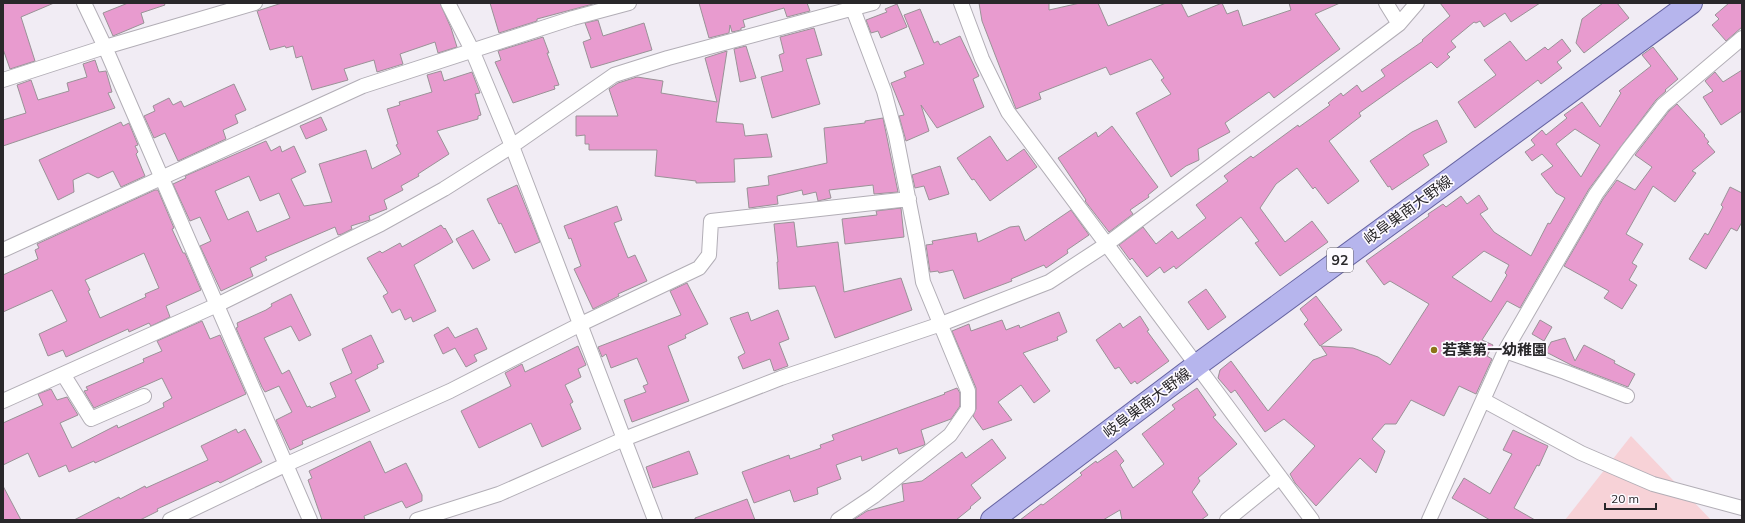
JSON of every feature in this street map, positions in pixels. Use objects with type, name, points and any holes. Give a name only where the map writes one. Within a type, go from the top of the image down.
[{"type":"main road","name":"岐阜巣南大野線","points":[[992,520],[1196,365],[1691,3]]},
{"type":"street","points":[[84,3],[105,47],[310,520]]},
{"type":"street","points":[[3,80],[105,47],[255,3]]},
{"type":"street","points":[[448,3],[472,50],[512,146],[655,520]]},
{"type":"street","points":[[3,250],[363,86],[573,18],[629,3]]},
{"type":"street","points":[[3,401],[217,305],[381,224],[444,189],[512,146],[614,75],[668,58],[873,3]]},
{"type":"street","points":[[961,3],[982,59],[1008,112],[1108,244],[1312,520]]},
{"type":"street","points":[[1386,3],[1399,24]]},
{"type":"street","points":[[417,520],[499,494],[624,439],[781,378],[941,324],[1049,282],[1108,244],[1399,24],[1417,3]]},
{"type":"street","points":[[838,520],[874,496],[950,435],[968,409],[968,391],[923,282],[909,199],[896,136],[884,91],[853,9]]},
{"type":"street","points":[[1429,520],[1505,351],[1596,194],[1663,105],[1742,38]]},
{"type":"street","points":[[170,520],[285,465],[450,391],[581,324],[699,268],[709,255],[711,221],[909,199]]},
{"type":"street","points":[[1505,351],[1628,396]]},
{"type":"street","points":[[63,374],[91,419],[144,396]]},
{"type":"street","points":[[1483,400],[1581,453],[1653,484],[1742,508]]},
{"type":"street","points":[[1227,520],[1280,477]]},
{"type":"shaded area","points":[[1631,436],[1711,520],[1565,520]]},
{"type":"building","points":[[3,3],[54,3],[21,17],[35,61],[10,69],[3,49]]},
{"type":"building","points":[[128,3],[164,3],[165,5],[141,13],[144,23],[113,36],[103,13]]},
{"type":"building","points":[[282,3],[440,3],[451,28],[457,47],[438,53],[435,42],[400,54],[403,64],[377,72],[374,60],[344,69],[348,80],[312,90],[302,56],[296,58],[293,46],[286,48],[285,46],[270,50],[257,11]]},
{"type":"building","points":[[490,3],[593,4],[537,19],[537,21],[499,33]]},
{"type":"building","points":[[699,3],[807,3],[810,11],[787,17],[784,8],[743,20],[745,27],[741,28],[741,30],[732,32],[730,25],[729,33],[709,38]]},
{"type":"building","points":[[979,3],[1049,3],[1049,10],[1080,3],[1098,3],[1108,26],[1166,3],[1181,3],[1188,17],[1222,3],[1227,14],[1238,10],[1243,26],[1291,10],[1289,3],[1340,3],[1315,14],[1340,49],[1274,98],[1269,92],[1225,123],[1230,132],[1198,149],[1199,160],[1186,166],[1171,177],[1136,113],[1171,94],[1161,80],[1164,78],[1151,59],[1110,75],[1106,67],[1039,93],[1041,99],[1016,109],[982,21]]},
{"type":"building","points":[[1440,3],[1540,3],[1511,22],[1505,13],[1484,27],[1480,21],[1476,23],[1474,22],[1451,41],[1456,47],[1447,54],[1450,57],[1437,68],[1431,62],[1359,113],[1361,116],[1329,141],[1359,181],[1328,204],[1315,187],[1313,189],[1297,168],[1276,184],[1260,208],[1285,242],[1312,221],[1328,242],[1280,276],[1255,243],[1259,241],[1241,217],[1176,269],[1174,266],[1164,273],[1160,267],[1147,277],[1132,258],[1130,260],[1119,245],[1143,227],[1156,244],[1172,231],[1178,239],[1206,218],[1196,205],[1228,181],[1224,176],[1251,156],[1253,158],[1298,125],[1299,127],[1330,105],[1328,103],[1341,93],[1343,96],[1357,85],[1362,92],[1385,76],[1381,70],[1423,41],[1422,40],[1450,16]]},
{"type":"building","points":[[1603,3],[1617,3],[1629,18],[1584,53],[1576,43],[1582,19]]},
{"type":"building","points":[[1729,3],[1742,3],[1742,27],[1726,41],[1712,25],[1719,19],[1715,15]]},
{"type":"building","points":[[897,4],[907,27],[881,38],[878,31],[871,33],[866,20],[887,12],[885,9]]},
{"type":"building","points":[[920,9],[934,43],[938,41],[940,45],[960,36],[979,76],[973,79],[984,107],[937,128],[921,105],[929,131],[906,141],[899,116],[904,115],[891,83],[906,77],[904,72],[924,64],[904,15]]},
{"type":"building","points":[[598,20],[603,36],[644,23],[652,50],[591,68],[583,42],[591,39],[585,23]]},
{"type":"building","points":[[814,28],[822,55],[806,59],[820,104],[772,118],[761,77],[783,71],[779,55],[784,53],[780,37]]},
{"type":"building","points":[[543,37],[549,53],[547,53],[559,85],[554,86],[555,89],[513,103],[495,62],[501,60],[498,51]]},
{"type":"building","points":[[1562,39],[1571,51],[1557,62],[1562,68],[1541,84],[1538,80],[1475,128],[1458,102],[1496,75],[1484,60],[1510,41],[1526,61],[1545,47],[1548,50]]},
{"type":"building","points":[[746,46],[756,78],[740,82],[734,49]]},
{"type":"building","points":[[1653,47],[1678,79],[1656,100],[1589,189],[1520,308],[1507,301],[1482,340],[1493,345],[1487,356],[1492,359],[1476,394],[1459,386],[1444,416],[1411,400],[1396,424],[1385,424],[1372,439],[1385,451],[1376,473],[1360,458],[1316,506],[1295,483],[1290,474],[1315,446],[1284,419],[1265,432],[1235,390],[1231,393],[1218,378],[1220,370],[1231,361],[1268,411],[1313,360],[1327,355],[1321,346],[1353,348],[1378,357],[1390,365],[1429,304],[1390,281],[1384,285],[1366,261],[1429,216],[1428,214],[1443,204],[1446,207],[1461,196],[1467,204],[1479,195],[1488,209],[1480,214],[1494,232],[1531,256],[1548,223],[1550,224],[1565,198],[1556,193],[1541,174],[1553,166],[1542,154],[1532,161],[1525,152],[1535,145],[1531,140],[1542,130],[1546,135],[1567,118],[1564,115],[1582,102],[1600,127],[1621,93],[1619,91],[1651,66],[1642,55]],"holes":[[[1575,129],[1600,145],[1581,177],[1556,144]],[[1484,251],[1509,265],[1505,273],[1507,275],[1491,302],[1452,277]]]},
{"type":"building","points":[[727,51],[716,122],[743,124],[745,136],[767,134],[772,157],[734,159],[735,182],[696,183],[696,181],[655,176],[657,150],[589,150],[589,144],[585,144],[585,135],[576,136],[576,116],[618,116],[609,89],[618,83],[637,77],[663,81],[661,93],[717,102],[705,58]]},
{"type":"building","points":[[95,60],[99,72],[106,71],[112,92],[108,93],[115,108],[3,146],[3,120],[26,113],[17,85],[31,80],[38,100],[69,91],[67,83],[87,77],[83,64]]},
{"type":"building","points":[[1742,70],[1742,111],[1721,125],[1703,97],[1713,91],[1705,81],[1715,72],[1723,82]]},
{"type":"building","points":[[441,71],[444,81],[472,72],[480,93],[475,94],[481,115],[478,116],[478,119],[437,131],[449,154],[418,174],[419,176],[401,186],[403,190],[384,200],[387,209],[369,216],[370,220],[351,226],[352,229],[338,235],[335,227],[265,257],[267,260],[250,268],[253,276],[221,291],[200,246],[211,241],[200,217],[190,221],[173,184],[186,178],[185,176],[266,141],[271,151],[280,146],[282,152],[294,146],[306,172],[291,179],[304,206],[332,202],[319,164],[366,150],[372,169],[401,154],[396,145],[398,144],[387,109],[400,105],[399,102],[432,92],[427,75]],"holes":[[[249,176],[260,201],[279,193],[290,218],[257,232],[248,211],[228,220],[215,191]]]},
{"type":"building","points":[[234,84],[246,110],[235,115],[238,123],[223,130],[226,139],[178,161],[165,133],[154,138],[144,116],[155,111],[153,106],[169,98],[173,105],[181,101],[184,107]]},
{"type":"building","points":[[1677,104],[1705,135],[1704,136],[1709,142],[1707,143],[1715,152],[1692,171],[1696,173],[1675,202],[1653,186],[1626,234],[1643,244],[1632,263],[1637,266],[1629,280],[1637,285],[1622,309],[1604,298],[1609,291],[1564,266],[1603,199],[1617,180],[1635,190],[1652,167],[1635,155],[1669,111]]},
{"type":"building","points":[[321,117],[327,130],[306,139],[300,126]]},
{"type":"building","points":[[883,118],[898,192],[874,194],[873,185],[829,190],[831,198],[818,201],[816,192],[803,195],[802,190],[777,196],[778,204],[749,208],[747,188],[769,185],[768,176],[827,163],[824,128],[865,123],[865,121]]},
{"type":"building","points":[[1437,120],[1447,142],[1423,155],[1429,165],[1392,190],[1390,186],[1388,187],[1370,161],[1412,132]]},
{"type":"building","points":[[121,122],[123,126],[129,123],[138,145],[135,146],[138,152],[136,154],[145,176],[121,187],[113,171],[98,178],[88,173],[73,180],[74,192],[58,200],[39,160]]},
{"type":"building","points":[[1112,126],[1158,187],[1148,195],[1149,197],[1130,210],[1133,214],[1109,232],[1085,201],[1086,200],[1058,158],[1096,132],[1098,137]]},
{"type":"building","points":[[990,136],[1007,161],[1024,149],[1037,167],[990,201],[974,179],[972,180],[957,158]]},
{"type":"building","points":[[940,166],[949,194],[929,200],[924,186],[915,188],[912,175]]},
{"type":"building","points":[[517,185],[540,242],[515,253],[501,223],[499,224],[487,199]]},
{"type":"building","points":[[1730,187],[1742,193],[1742,222],[1737,231],[1731,228],[1706,269],[1689,259],[1705,233],[1708,235],[1723,207],[1721,205]]},
{"type":"building","points":[[155,190],[158,190],[174,228],[172,229],[183,253],[185,253],[201,290],[166,306],[170,317],[151,326],[149,323],[129,332],[128,329],[66,357],[63,350],[48,356],[39,334],[67,321],[52,290],[3,312],[3,275],[38,259],[35,250],[39,248],[37,244]],"holes":[[[144,253],[159,288],[145,294],[146,297],[100,318],[88,291],[90,290],[85,280]]]},
{"type":"building","points":[[617,206],[622,220],[614,223],[628,258],[635,255],[647,281],[618,294],[619,296],[593,309],[574,269],[581,266],[571,238],[569,239],[564,226]]},
{"type":"building","points":[[901,208],[904,237],[845,244],[842,219],[877,215],[876,211]]},
{"type":"building","points":[[1071,210],[1089,235],[1067,250],[1068,253],[1046,268],[1044,265],[1011,279],[1012,281],[964,299],[953,270],[939,273],[938,271],[930,272],[926,245],[933,244],[932,241],[976,233],[978,242],[1010,227],[1019,226],[1025,241]]},
{"type":"building","points":[[794,222],[797,247],[838,242],[844,292],[901,278],[912,310],[835,338],[815,286],[779,289],[774,224]]},
{"type":"building","points":[[441,225],[444,229],[445,228],[453,242],[414,265],[436,311],[413,322],[411,317],[405,320],[400,309],[392,313],[383,296],[388,293],[367,258],[380,251],[382,253],[400,243],[402,247]]},
{"type":"building","points":[[473,230],[490,260],[473,269],[456,239]]},
{"type":"building","points":[[687,283],[708,324],[685,335],[686,338],[668,346],[689,401],[632,422],[624,400],[646,392],[643,386],[648,384],[637,358],[611,368],[606,354],[602,357],[598,347],[681,315],[670,291]]},
{"type":"building","points":[[1206,289],[1226,317],[1208,330],[1188,302]]},
{"type":"building","points":[[291,294],[311,335],[299,341],[291,326],[264,338],[282,374],[289,370],[307,407],[310,406],[311,408],[336,397],[330,383],[352,373],[342,349],[371,335],[384,362],[377,365],[378,368],[355,380],[370,411],[302,441],[303,444],[290,450],[276,420],[292,412],[279,386],[265,392],[236,328],[238,327],[237,323],[266,310],[272,306],[271,304]]},
{"type":"building","points":[[1316,296],[1342,330],[1320,346],[1304,324],[1308,320],[1300,309]]},
{"type":"building","points":[[778,310],[789,339],[779,343],[788,366],[774,371],[770,359],[743,369],[738,357],[745,353],[730,318],[748,312],[751,321]]},
{"type":"building","points":[[1059,312],[1067,332],[1057,337],[1058,340],[1023,353],[1050,391],[1034,403],[1021,385],[998,402],[1012,420],[983,430],[973,416],[976,409],[976,388],[952,331],[969,324],[971,331],[1002,320],[1006,330],[1019,325],[1020,328]]},
{"type":"building","points":[[1140,316],[1149,330],[1147,331],[1169,361],[1137,384],[1135,381],[1131,384],[1119,367],[1115,369],[1096,340],[1120,323],[1123,328]]},
{"type":"building","points":[[1540,320],[1552,327],[1544,341],[1532,334]]},
{"type":"building","points":[[202,321],[210,339],[220,335],[246,394],[95,463],[94,461],[69,472],[66,465],[39,477],[28,453],[3,465],[3,423],[43,405],[38,394],[51,389],[57,400],[67,397],[78,415],[60,423],[72,448],[117,425],[118,428],[164,407],[163,403],[172,398],[162,378],[94,408],[84,391],[88,390],[86,387],[144,362],[143,359],[162,351],[157,341]]},
{"type":"building","points":[[448,327],[455,338],[477,328],[487,349],[474,355],[477,361],[466,367],[455,348],[443,354],[434,335]]},
{"type":"building","points":[[1565,338],[1575,361],[1584,345],[1615,361],[1614,363],[1635,374],[1628,387],[1573,366],[1546,352],[1551,342]]},
{"type":"building","points":[[578,346],[586,365],[578,369],[581,377],[565,385],[573,402],[570,404],[581,429],[542,447],[531,423],[479,448],[461,411],[511,386],[505,373],[522,364],[525,372]]},
{"type":"building","points":[[957,388],[960,393],[960,406],[951,419],[921,430],[924,445],[899,454],[897,448],[862,461],[861,456],[836,465],[841,479],[817,488],[818,494],[794,502],[790,490],[754,503],[742,472],[789,455],[790,459],[821,448],[820,445],[834,440],[832,435],[945,394],[944,393]]},
{"type":"building","points":[[1197,388],[1216,415],[1213,417],[1237,444],[1198,478],[1200,481],[1192,492],[1208,515],[1201,520],[1122,520],[1120,510],[1103,520],[1020,520],[1064,489],[1082,475],[1080,473],[1096,461],[1097,463],[1116,450],[1124,461],[1120,465],[1133,488],[1164,464],[1142,434],[1175,409],[1172,405]]},
{"type":"building","points":[[236,429],[238,433],[245,429],[262,462],[220,483],[218,481],[157,509],[158,511],[140,520],[74,520],[119,497],[120,499],[145,486],[146,488],[208,460],[201,446]]},
{"type":"building","points":[[1513,430],[1548,446],[1539,466],[1537,465],[1514,508],[1535,520],[1490,520],[1452,498],[1464,478],[1490,494],[1512,454],[1503,450]]},
{"type":"building","points":[[992,439],[1006,458],[971,485],[981,498],[956,520],[853,520],[867,511],[904,501],[902,484],[922,481],[962,452],[966,458]]},
{"type":"building","points":[[370,441],[385,473],[406,463],[422,495],[422,501],[406,508],[402,501],[364,516],[365,520],[322,520],[308,480],[312,478],[309,471]]},
{"type":"building","points":[[689,451],[698,474],[653,488],[646,467]]},
{"type":"building","points":[[3,486],[21,520],[3,520]]},
{"type":"building","points":[[747,499],[755,520],[695,520],[695,518]]},
{"type":"place","name":"若葉第一幼稚園","points":[[1434,350]]}]
